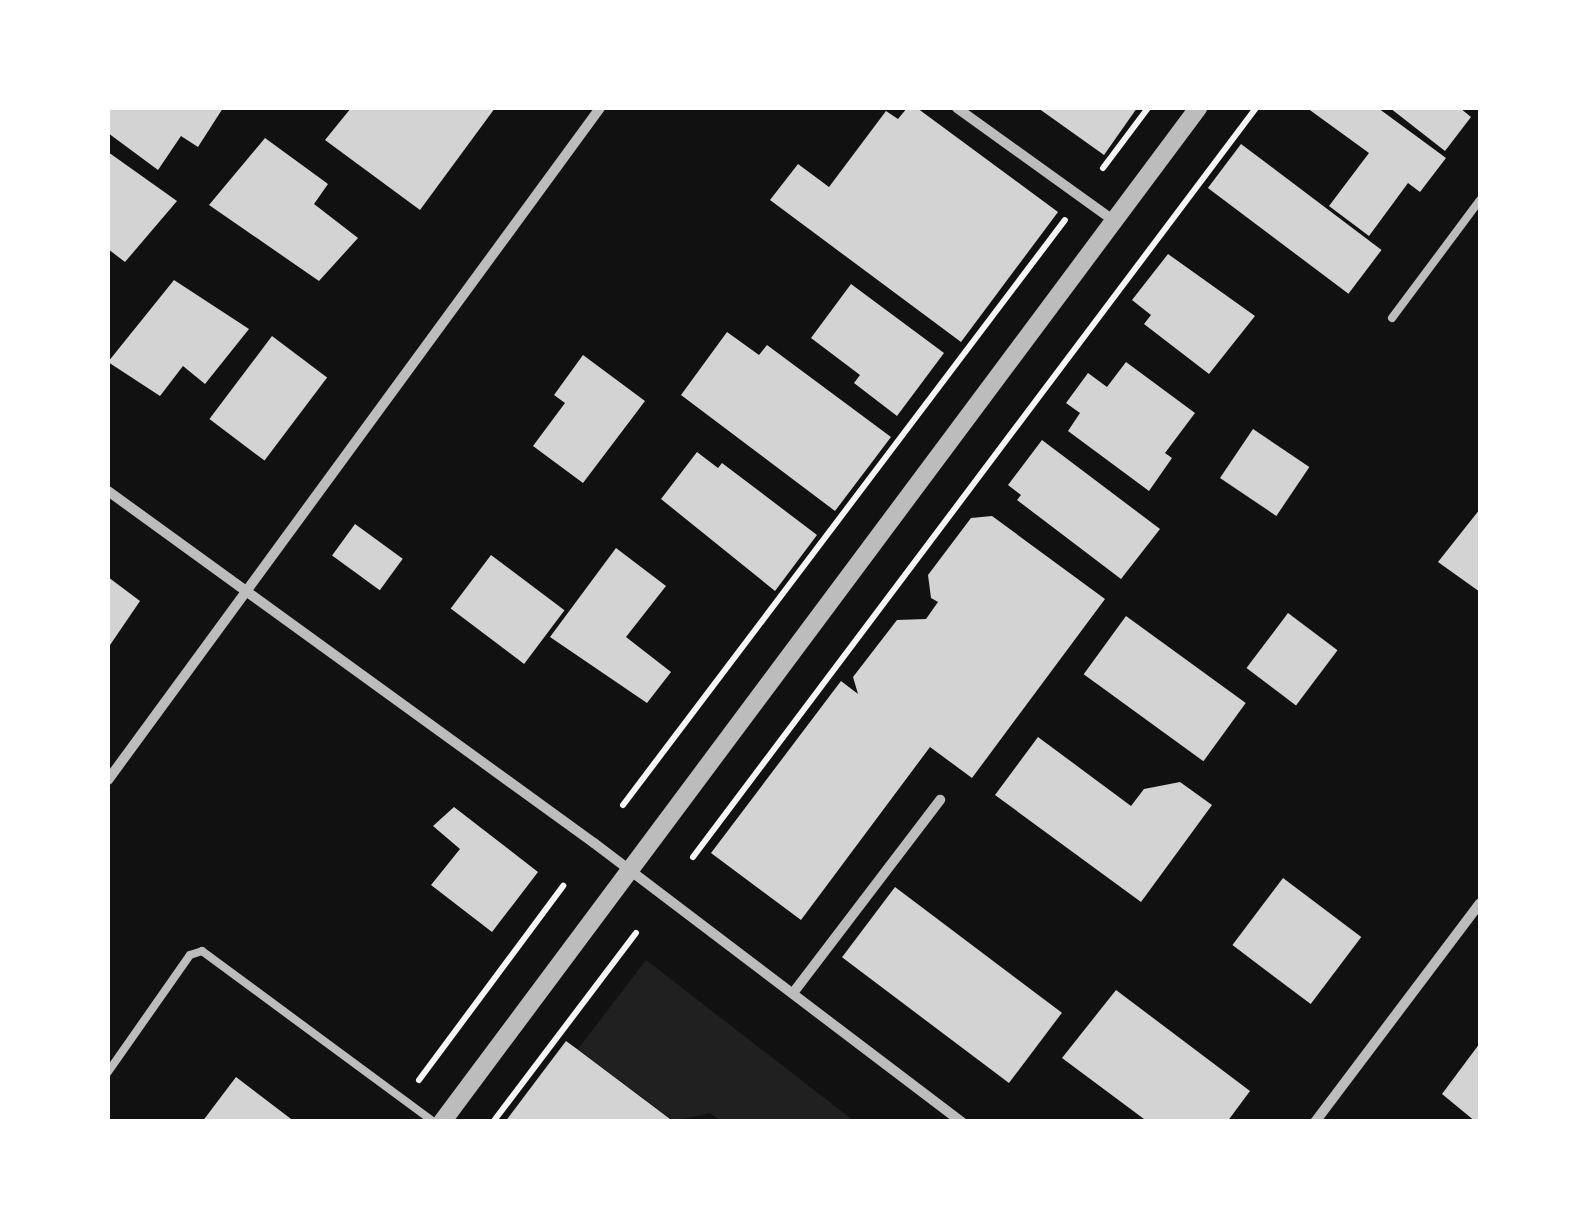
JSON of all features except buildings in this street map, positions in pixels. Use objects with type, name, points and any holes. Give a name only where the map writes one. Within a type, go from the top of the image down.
[{"type":"street","points":[[108,780],[600,108]]},
{"type":"street","points":[[957,108],[1114,221]]},
{"type":"street","points":[[438,1122],[630,871],[1198,108]]},
{"type":"street","points":[[108,491],[630,871],[956,1120]]},
{"type":"street","points":[[793,993],[940,800]]},
{"type":"street","points":[[1315,1122],[1480,903]]},
{"type":"lane","points":[[1392,318],[1480,200]]},
{"type":"lane","points":[[108,1072],[190,954],[202,952],[438,1122]]},
{"type":"path","points":[[1103,168],[1148,108]]},
{"type":"path","points":[[693,857],[1256,108]]},
{"type":"path","points":[[622,805],[1067,217]]},
{"type":"path","points":[[405,1100],[563,886]]},
{"type":"path","points":[[493,1122],[636,933]]},
{"type":"shaded area","points":[[646,960],[854,1121],[721,1121],[710,1113],[674,1121],[578,1049]]}]
